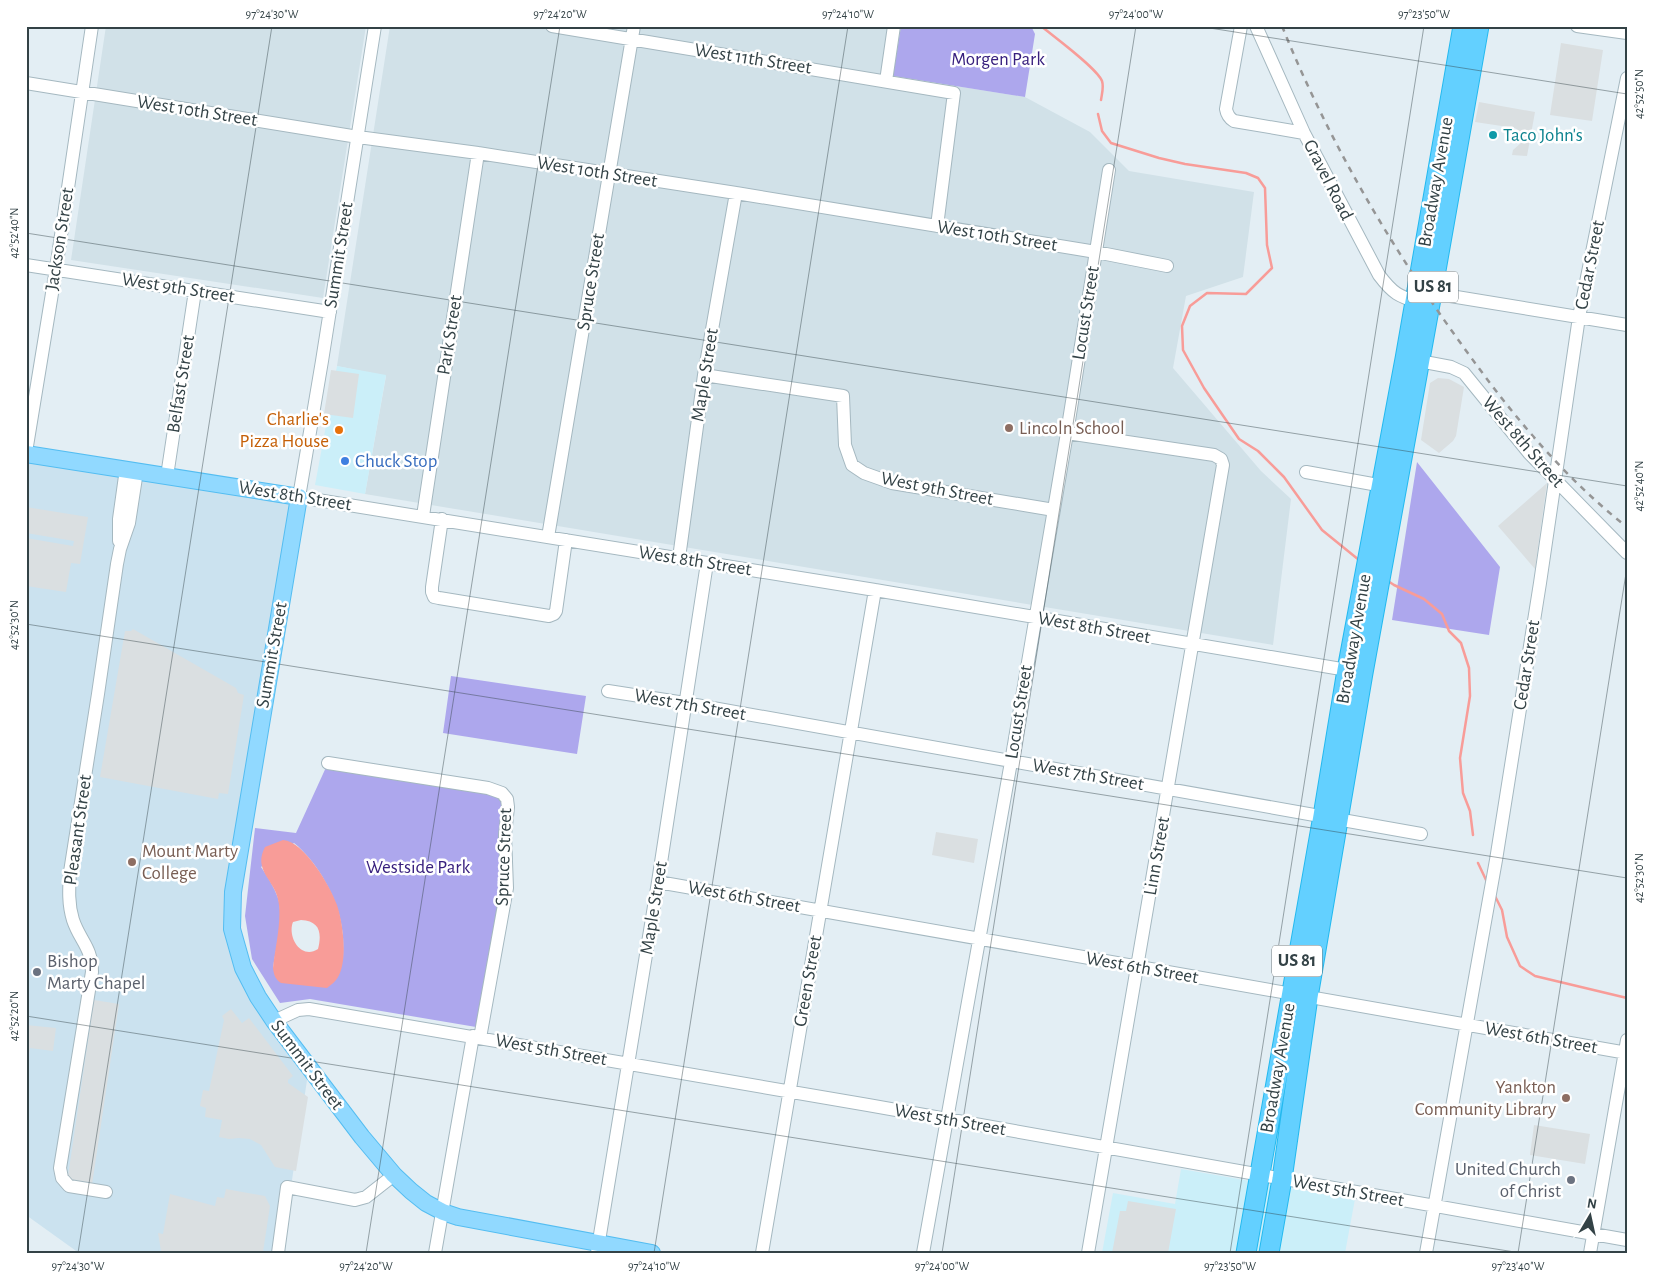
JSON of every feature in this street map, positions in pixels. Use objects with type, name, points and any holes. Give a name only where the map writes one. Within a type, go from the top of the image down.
[{"type":"highway","name":"Broadway Avenue","points":[[1426,300],[1463,26]]},
{"type":"highway","name":"Broadway Avenue","points":[[1246,1253],[1260,1176],[1300,996],[1355,671],[1412,360],[1426,300],[1479,26]]},
{"type":"highway","name":"Broadway Avenue","points":[[1270,1253],[1282,1180],[1300,996]]},
{"type":"main road","name":"West 8th Street","points":[[26,453],[299,497]]},
{"type":"main road","name":"Summit Street","points":[[299,497],[233,892],[232,929],[243,968],[258,998],[274,1021],[344,1113],[394,1175],[426,1204],[443,1212],[475,1221],[598,1248],[652,1253]]},
{"type":"street","name":"Jackson Street","points":[[26,453],[56,269],[92,26]]},
{"type":"street","name":"Summit Street","points":[[299,497],[375,26]]},
{"type":"street","name":"West 11th Street","points":[[552,26],[954,93],[937,226]]},
{"type":"street","name":"Spruce Street","points":[[548,538],[634,26]]},
{"type":"street","points":[[886,81],[894,26]]},
{"type":"street","points":[[1241,26],[1226,109],[1227,114],[1234,121],[1304,134]]},
{"type":"street","name":"Gravel Road","points":[[1256,26],[1304,134],[1379,275],[1394,293],[1405,299],[1426,300]]},
{"type":"street","points":[[1577,26],[1627,33]]},
{"type":"street","name":"Cedar Street","points":[[1426,1253],[1495,865],[1579,317],[1627,78]]},
{"type":"street","name":"West 10th Street","points":[[26,83],[358,137],[608,173],[1096,252],[1167,266]]},
{"type":"street","name":"Park Street","points":[[423,516],[478,154]]},
{"type":"street","name":"Locust Street","points":[[923,1253],[1011,762],[1034,617],[1067,433],[1109,170]]},
{"type":"street","name":"Maple Street","points":[[679,558],[704,375],[736,194]]},
{"type":"street","name":"West 9th Street","points":[[26,265],[330,312]]},
{"type":"street","name":"Belfast Street","points":[[167,476],[195,291]]},
{"type":"street","points":[[1426,300],[1579,317],[1627,325]]},
{"type":"street","name":"West 8th Street","points":[[1412,360],[1451,367],[1464,373],[1529,453],[1627,553]]},
{"type":"street","name":"West 9th Street","points":[[704,375],[843,396],[845,445],[852,464],[864,473],[892,483],[1054,510]]},
{"type":"street","name":"Linn Street","points":[[1067,433],[1214,455],[1221,459],[1223,465],[1088,1253]]},
{"type":"street","name":"Pleasant Street","points":[[106,1192],[70,1186],[62,1178],[60,1168],[92,972],[92,959],[74,921],[68,898],[70,872],[120,549],[129,523],[132,470]]},
{"type":"street","points":[[1306,472],[1389,487]]},
{"type":"street","name":"West 8th Street","points":[[299,497],[875,590],[1355,671]]},
{"type":"street","points":[[442,519],[432,587],[434,597],[549,616],[554,614],[566,540]]},
{"type":"street","name":"Maple Street","points":[[598,1248],[658,882],[707,563]]},
{"type":"street","name":"Green Street","points":[[762,1253],[852,734],[875,590]]},
{"type":"street","name":"West 7th Street","points":[[608,691],[685,703],[1421,834]]},
{"type":"street","name":"Spruce Street","points":[[328,763],[488,788],[502,793],[507,800],[505,835],[507,888],[435,1253]]},
{"type":"street","name":"West 6th Street","points":[[658,882],[1466,1025],[1626,1049]]},
{"type":"street","name":"West 5th Street","points":[[274,1021],[298,1010],[309,1009],[1627,1240]]},
{"type":"street","points":[[1590,1253],[1626,1049]]},
{"type":"street","points":[[278,1253],[287,1187],[355,1200],[366,1197],[394,1175]]},
{"type":"shaded area","points":[[106,26],[366,26],[323,298],[71,260]]},
{"type":"shaded area","points":[[390,26],[901,26],[894,76],[1025,97],[1090,132],[1129,171],[1254,192],[1243,277],[1186,296],[1173,368],[1261,471],[1291,499],[1273,645],[365,494],[386,376],[337,366]]},
{"type":"shaded area","points":[[1561,43],[1603,50],[1592,121],[1550,115]]},
{"type":"shaded area","points":[[1479,102],[1535,112],[1527,156],[1512,155],[1513,150],[1521,143],[1522,138],[1519,131],[1515,128],[1475,122]]},
{"type":"shaded area","points":[[337,366],[386,375],[365,494],[315,485]]},
{"type":"shaded area","points":[[331,370],[359,374],[353,418],[324,414]]},
{"type":"shaded area","points":[[1438,378],[1449,379],[1464,387],[1456,436],[1439,453],[1421,440],[1430,383]]},
{"type":"shaded area","name":"Mount Marty College","points":[[26,454],[299,497],[233,892],[243,968],[309,1067],[281,1253],[79,1253],[26,1215]]},
{"type":"shaded area","points":[[1547,483],[1535,569],[1498,526]]},
{"type":"shaded area","points":[[26,507],[88,517],[80,564],[71,563],[66,592],[26,586],[26,538],[73,546],[74,541],[26,533]]},
{"type":"shaded area","points":[[133,629],[236,688],[238,693],[244,695],[228,794],[219,793],[218,799],[100,777],[125,631]]},
{"type":"shaded area","points":[[936,832],[978,839],[974,863],[932,855]]},
{"type":"shaded area","points":[[283,840],[300,848],[316,866],[334,897],[341,921],[344,951],[338,977],[327,988],[281,983],[275,977],[273,968],[279,929],[279,905],[274,889],[261,863],[265,847]],"holes":[[[307,921],[316,925],[320,938],[318,949],[312,952],[306,952],[301,949],[292,934],[293,922]]]},
{"type":"shaded area","points":[[94,1000],[119,1004],[92,1185],[74,1182],[68,1176]]},
{"type":"shaded area","points":[[231,1009],[242,1023],[249,1018],[293,1076],[288,1080],[288,1083],[308,1097],[296,1171],[275,1167],[261,1145],[250,1139],[219,1137],[222,1120],[205,1117],[206,1108],[200,1106],[203,1090],[209,1091],[224,1020],[222,1016]]},
{"type":"shaded area","points":[[26,1025],[56,1028],[53,1051],[30,1048],[26,1071]]},
{"type":"shaded area","points":[[1534,1125],[1590,1134],[1585,1164],[1530,1155]]},
{"type":"shaded area","points":[[1181,1169],[1355,1199],[1345,1253],[1102,1253],[1113,1193],[1175,1204]]},
{"type":"shaded area","points":[[226,1189],[265,1196],[270,1206],[263,1252],[166,1253],[161,1251],[158,1233],[163,1234],[170,1194],[215,1206],[217,1197],[224,1198]]},
{"type":"shaded area","points":[[1128,1201],[1176,1209],[1168,1253],[1112,1253],[1120,1211],[1126,1211]]},
{"type":"green space","name":"Morgen Park","points":[[901,26],[1031,26],[1035,34],[1025,97],[893,76]]},
{"type":"green space","points":[[1417,462],[1500,567],[1489,635],[1392,620]]},
{"type":"green space","points":[[451,676],[586,696],[577,754],[443,733]]},
{"type":"green space","name":"Westside Park","points":[[328,763],[502,793],[507,888],[476,1027],[310,999],[280,1003],[252,959],[245,916],[255,828],[296,833]],"holes":[[[294,843],[319,870],[332,894],[343,933],[343,960],[273,968],[279,933],[280,906],[275,890],[261,867]]]},
{"type":"waterway","points":[[1041,26],[1098,75],[1103,86],[1101,100]]},
{"type":"waterway","points":[[1098,114],[1102,131],[1111,143],[1185,164],[1246,173],[1258,178],[1265,188],[1267,245],[1272,268],[1246,294],[1207,293],[1190,306],[1182,326],[1183,350],[1204,388],[1239,439],[1258,451],[1284,477],[1322,530],[1359,560]]},
{"type":"waterway","points":[[1388,581],[1424,599],[1442,614],[1449,631],[1461,643],[1469,668],[1470,696],[1460,758],[1463,793],[1470,811],[1473,835]]},
{"type":"waterway","points":[[1478,863],[1487,882]]},
{"type":"waterway","points":[[1495,896],[1502,910],[1507,937],[1520,966],[1535,976],[1627,998]]},
{"type":"railway","points":[[1282,26],[1319,110],[1340,151],[1386,231],[1435,308],[1499,395],[1538,442],[1559,465],[1627,527]]},
{"type":"place","name":"Taco John's","points":[[1493,135]]},
{"type":"place","name":"Lincoln School","points":[[1009,428]]},
{"type":"place","name":"Charlie's Pizza House","points":[[339,430]]},
{"type":"place","name":"Chuck Stop","points":[[345,461]]},
{"type":"place","name":"Mount Marty College","points":[[132,862]]},
{"type":"place","name":"Bishop Marty Chapel","points":[[37,972]]},
{"type":"place","name":"Yankton Community Library","points":[[1566,1098]]},
{"type":"place","name":"United Church of Christ","points":[[1571,1180]]}]
